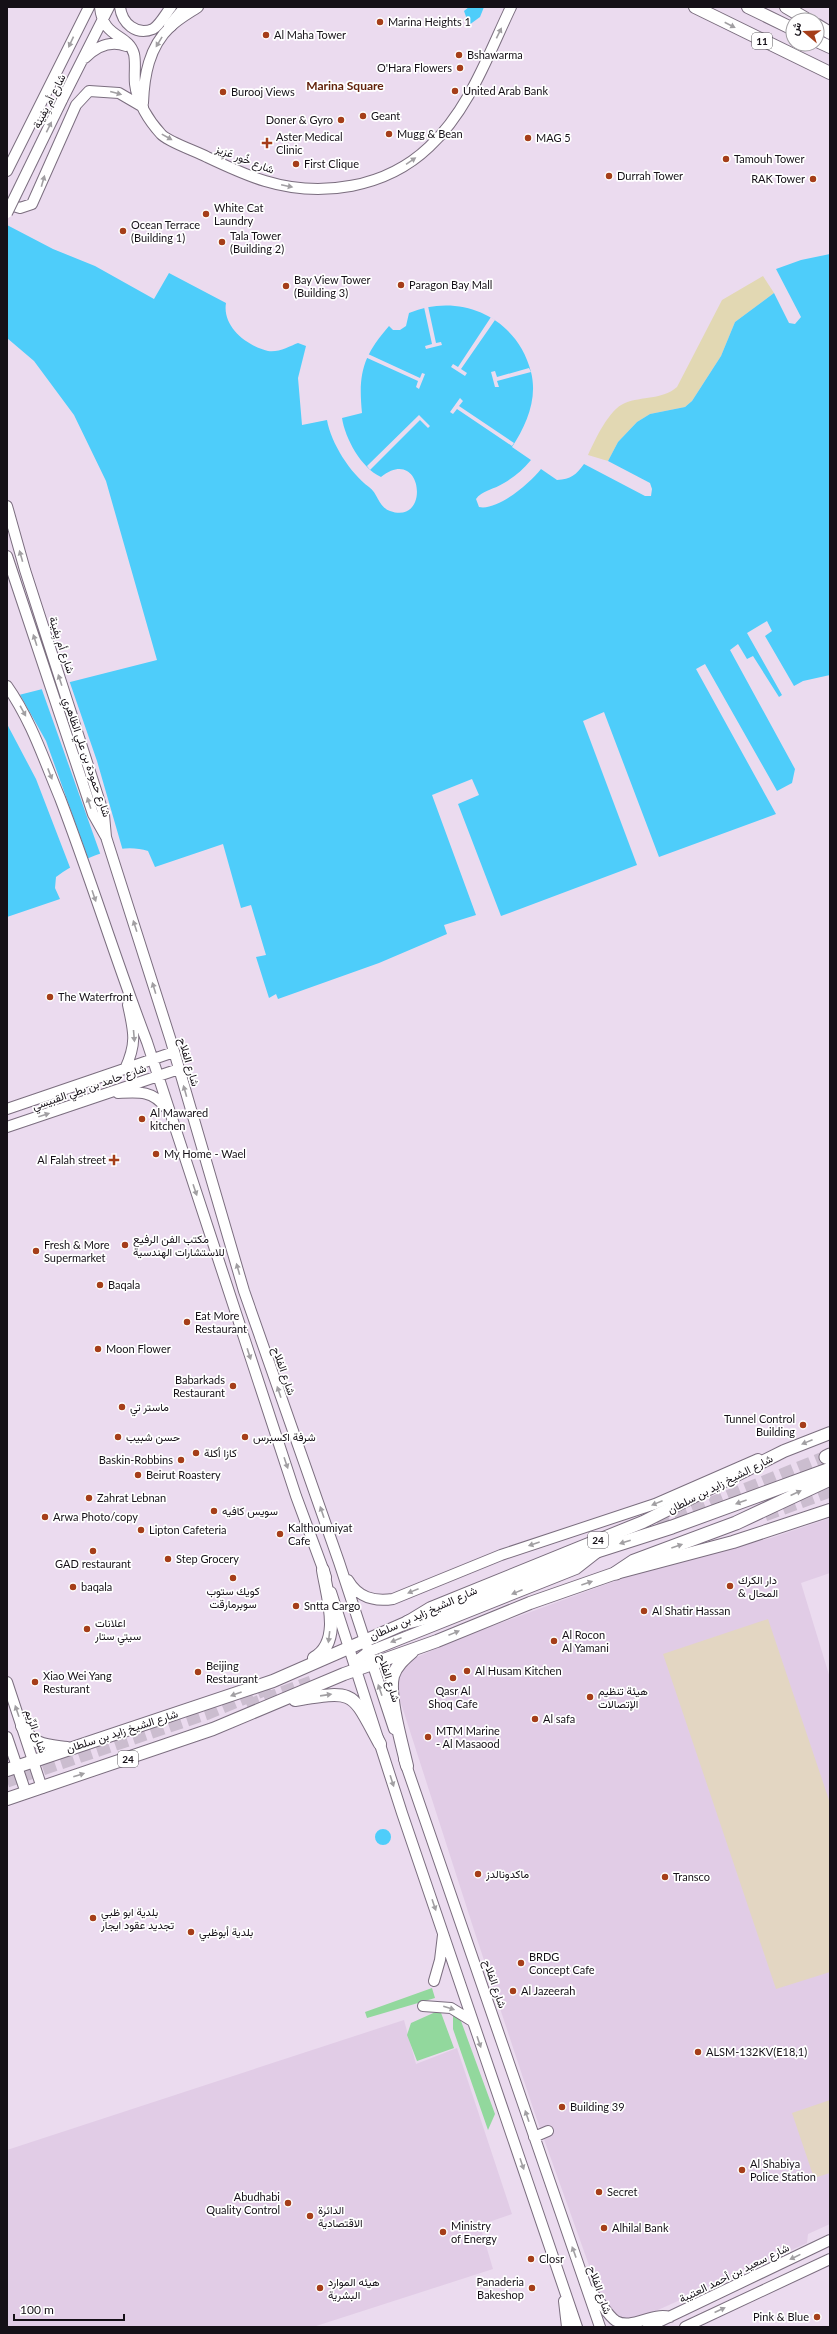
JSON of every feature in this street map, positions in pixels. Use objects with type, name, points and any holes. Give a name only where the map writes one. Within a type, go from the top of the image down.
[{"type":"highway","points":[[408,1622],[432,1616],[578,1557],[692,1520],[828,1461]]},
{"type":"highway","points":[[616,1573],[634,1561],[736,1523],[830,1479]]},
{"type":"main road","name":"شارع أم يِفينة","points":[[7,171],[89,7]]},
{"type":"main road","points":[[100,7],[102,21],[111,32],[132,48]]},
{"type":"main road","name":"شارع أم يِفينة","points":[[7,213],[109,7]]},
{"type":"main road","points":[[120,7],[121,17],[126,24],[143,31],[154,28],[171,7]]},
{"type":"main road","points":[[7,204],[20,208],[32,204],[39,193],[48,165],[76,105],[89,91],[119,93],[143,107],[144,82],[148,63],[170,26],[186,7]]},
{"type":"main road","points":[[170,26],[198,7]]},
{"type":"main road","name":"شارع خُور عَزِيز","points":[[132,48],[134,55],[136,90],[143,107],[162,136],[255,178],[294,187],[345,188],[363,184],[397,170],[414,159],[437,139],[464,105],[511,7]]},
{"type":"main road","name":"11","points":[[695,7],[830,73]]},
{"type":"main road","name":"11","points":[[748,7],[785,25]]},
{"type":"main road","points":[[82,60],[92,51],[104,44],[118,43],[132,48]]},
{"type":"main road","name":"شارع أم يِفينة","points":[[7,506],[27,577],[104,815],[106,837]]},
{"type":"main road","name":"شارع حمودة بن علي الظاهري","points":[[7,556],[92,814],[106,837],[146,963]]},
{"type":"main road","points":[[7,686],[36,737],[69,823],[158,1076],[296,1496],[323,1570],[355,1670],[443,1929],[472,2021],[577,2327]]},
{"type":"main road","name":"شارع الفلاح","points":[[146,963],[174,1052],[244,1291],[339,1562],[406,1766],[600,2327]]},
{"type":"main road","points":[[120,970],[134,1034],[134,1049],[125,1069]]},
{"type":"main road","name":"شارع حامد بن بطي القبيسي","points":[[7,1109],[174,1052]]},
{"type":"main road","name":"شارع حامد بن بطي القبيسي","points":[[7,1127],[179,1069]]},
{"type":"main road","points":[[108,1094],[138,1093],[153,1096],[158,1098],[170,1113]]},
{"type":"main road","points":[[179,1176],[189,1173]]},
{"type":"main road","name":"شارع الشيخ زايد بن سلطان","points":[[12,1768],[273,1681],[348,1648],[366,1646],[430,1608],[663,1513],[784,1451],[830,1432]]},
{"type":"main road","points":[[339,1562],[350,1583],[362,1595],[379,1600],[392,1599],[501,1555],[655,1504],[738,1466],[784,1451]]},
{"type":"main road","name":"24","points":[[7,1800],[162,1748],[355,1670],[530,1603],[616,1573],[733,1542],[830,1510]]},
{"type":"main road","points":[[355,1670],[366,1646],[576,1569],[601,1550]]},
{"type":"main road","points":[[273,1681],[319,1655],[328,1645],[330,1616],[323,1570]]},
{"type":"main road","points":[[406,1766],[392,1682],[402,1660],[418,1647]]},
{"type":"main road","name":"شارع الرِّيم","points":[[7,1682],[42,1788]]},
{"type":"main road","points":[[274,1704],[333,1694],[347,1696],[356,1702],[380,1744]]},
{"type":"main road","points":[[22,1726],[26,1734],[36,1743],[68,1749]]},
{"type":"main road","points":[[8,1741],[19,1747],[26,1740]]},
{"type":"main road","points":[[8,1741],[12,1768],[26,1793]]},
{"type":"main road","points":[[434,1981],[440,1960],[443,1929]]},
{"type":"main road","points":[[423,2006],[451,2008],[472,2021]]},
{"type":"main road","points":[[534,2137],[548,2131]]},
{"type":"main road","name":"شارع سعيد بن أحمد العتيبة","points":[[648,2327],[830,2240]]},
{"type":"main road","points":[[685,2327],[830,2258]]},
{"type":"main road","points":[[587,2289],[597,2296],[611,2316],[620,2322],[633,2323],[658,2315],[670,2317]]},
{"type":"main road","points":[[566,2294],[564,2307],[567,2327]]},
{"type":"shaded area","points":[[830,1518],[830,1573],[801,1583],[830,1678],[830,2224],[808,2234],[807,2243],[649,2314],[627,2320],[617,2317],[600,2296],[535,2114],[474,1930],[398,1694],[398,1680],[403,1667],[410,1660],[468,1635],[634,1574],[771,1538]]},
{"type":"shaded area","points":[[768,1619],[830,1803],[830,1972],[776,1989],[663,1654]]},
{"type":"shaded area","points":[[404,2020],[416,2064],[457,2048],[512,2214],[480,2225],[493,2269],[313,2327],[7,2327],[7,2150]]},
{"type":"shaded area","points":[[830,2100],[830,2173],[814,2178],[792,2113]]},
{"type":"green space","points":[[432,1988],[435,1998],[367,2018],[365,2012]]},
{"type":"green space","points":[[440,2010],[454,2048],[417,2061],[407,2035],[411,2023]]},
{"type":"green space","points":[[453,2014],[461,2021],[495,2114],[488,2130],[453,2029]]},
{"type":"sand","points":[[763,276],[774,293],[735,322],[721,356],[692,401],[685,407],[650,414],[637,422],[618,442],[608,461],[588,455],[594,441],[608,418],[619,406],[632,401],[665,394],[677,387],[722,300]]},
{"type":"water","points":[[469,7],[484,7],[480,17],[469,25],[464,11]]},
{"type":"water","points":[[7,225],[53,249],[95,266],[154,299],[169,273],[226,303],[228,320],[232,327],[244,340],[252,345],[268,351],[284,349],[298,343],[306,346],[298,378],[302,425],[327,420],[337,448],[348,466],[372,490],[380,503],[386,509],[390,511],[403,512],[412,507],[416,498],[417,487],[413,477],[406,470],[395,470],[381,477],[374,473],[355,452],[350,443],[342,418],[362,413],[362,376],[368,356],[389,326],[393,330],[400,330],[406,326],[409,313],[428,307],[448,306],[466,308],[484,314],[500,324],[513,337],[524,353],[531,372],[533,382],[532,402],[522,430],[512,447],[531,460],[522,470],[511,478],[478,496],[476,499],[479,507],[495,505],[513,495],[541,469],[557,480],[566,479],[573,476],[584,464],[645,496],[651,496],[652,489],[650,483],[608,461],[618,442],[637,422],[650,414],[685,407],[692,401],[721,356],[735,322],[774,293],[789,323],[795,324],[801,317],[776,269],[801,260],[830,254],[830,675],[803,681],[794,686],[765,636],[772,631],[767,621],[747,633],[782,695],[779,697],[753,656],[747,659],[738,644],[730,650],[795,769],[792,783],[777,791],[705,664],[696,669],[776,814],[659,857],[604,712],[583,721],[637,865],[501,916],[458,804],[479,795],[472,779],[432,795],[476,915],[444,925],[447,934],[379,963],[278,999],[276,994],[269,998],[256,957],[266,955],[251,905],[241,908],[223,844],[155,867],[148,851],[124,848],[99,854],[76,864],[56,877],[55,888],[60,899],[7,917],[7,698],[157,660],[106,481],[74,415],[34,361],[7,338]]},
{"type":"water","points":[[383,1829],[389,1831],[391,1837],[389,1843],[383,1845],[377,1843],[375,1837],[377,1831]]},
{"type":"pier","points":[[428,306],[436,343],[441,342],[442,345],[426,349],[425,346],[432,344],[424,307]]},
{"type":"pier","points":[[491,317],[495,320],[461,369],[467,373],[465,376],[451,367],[453,364],[458,367]]},
{"type":"pier","points":[[368,354],[420,378],[422,373],[425,374],[419,389],[416,387],[418,381],[365,357]]},
{"type":"pier","points":[[529,368],[531,372],[497,381],[499,387],[495,387],[491,372],[495,371],[497,377]]},
{"type":"pier","points":[[460,398],[463,401],[459,406],[514,443],[512,446],[457,409],[453,414],[450,412]]},
{"type":"pier","points":[[419,415],[430,426],[428,428],[420,420],[370,470],[367,466]]},
{"type":"pier","points":[[69,680],[97,761],[123,851],[101,856],[41,687]]},
{"type":"pier","points":[[19,693],[46,741],[89,861],[71,870],[36,779],[7,724],[7,696]]},
{"type":"tunnel","points":[[640,1532],[826,1457]]},
{"type":"tunnel","points":[[765,1515],[830,1491]]},
{"type":"tunnel","points":[[356,1651],[428,1621]]},
{"type":"tunnel","points":[[247,1706],[311,1682]]},
{"type":"tunnel","points":[[7,1781],[208,1713],[271,1687]]},
{"type":"place","name":"Marina Heights 1","points":[[380,22]]},
{"type":"place","name":"Al Maha Tower","points":[[266,35]]},
{"type":"place","name":"Bshawarma","points":[[459,55]]},
{"type":"place","name":"O'Hara Flowers","points":[[460,68]]},
{"type":"place","name":"United Arab Bank","points":[[455,91]]},
{"type":"place","name":"Burooj Views","points":[[223,92]]},
{"type":"place","name":"Geant","points":[[363,116]]},
{"type":"place","name":"Doner & Gyro","points":[[341,120]]},
{"type":"place","name":"Mugg & Bean","points":[[389,134]]},
{"type":"place","name":"MAG 5","points":[[528,138]]},
{"type":"place","name":"Aster Medical Clinic","points":[[267,143]]},
{"type":"place","name":"Tamouh Tower","points":[[726,159]]},
{"type":"place","name":"First Clique","points":[[296,164]]},
{"type":"place","name":"Durrah Tower","points":[[609,176]]},
{"type":"place","name":"RAK Tower","points":[[813,179]]},
{"type":"place","name":"White Cat Laundry","points":[[206,214]]},
{"type":"place","name":"Ocean Terrace (Building 1)","points":[[123,231]]},
{"type":"place","name":"Tala Tower (Building 2)","points":[[222,242]]},
{"type":"place","name":"Paragon Bay Mall","points":[[401,285]]},
{"type":"place","name":"Bay View Tower (Building 3)","points":[[286,286]]},
{"type":"place","name":"The Waterfront","points":[[50,997]]},
{"type":"place","name":"Al Mawared kitchen","points":[[142,1119]]},
{"type":"place","name":"My Home - Wael","points":[[156,1154]]},
{"type":"place","name":"Al Falah street","points":[[114,1160]]},
{"type":"place","name":"مكتب الفن الرفيع للاستشارات الهندسية","points":[[125,1245]]},
{"type":"place","name":"Fresh & More Supermarket","points":[[36,1251]]},
{"type":"place","name":"Baqala","points":[[100,1285]]},
{"type":"place","name":"Eat More Restaurant","points":[[187,1322]]},
{"type":"place","name":"Moon Flower","points":[[98,1349]]},
{"type":"place","name":"Babarkads Restaurant","points":[[233,1386]]},
{"type":"place","name":"ماستر تي","points":[[122,1407]]},
{"type":"place","name":"Tunnel Control Building","points":[[803,1425]]},
{"type":"place","name":"حسن شبيب","points":[[118,1437]]},
{"type":"place","name":"شرفة اكسبرس","points":[[245,1437]]},
{"type":"place","name":"كازا أكلة","points":[[196,1453]]},
{"type":"place","name":"Baskin-Robbins","points":[[181,1460]]},
{"type":"place","name":"Beirut Roastery","points":[[138,1475]]},
{"type":"place","name":"Zahrat Lebnan","points":[[89,1498]]},
{"type":"place","name":"سويس كافيه","points":[[214,1511]]},
{"type":"place","name":"Arwa Photo/copy","points":[[45,1517]]},
{"type":"place","name":"Lipton Cafeteria","points":[[141,1530]]},
{"type":"place","name":"Kalthoumiyat Cafe","points":[[280,1534]]},
{"type":"place","name":"GAD restaurant","points":[[93,1551]]},
{"type":"place","name":"Step Grocery","points":[[168,1559]]},
{"type":"place","name":"كويك ستوب سوبرمارقت","points":[[233,1578]]},
{"type":"place","name":"دار الكرك & المحال","points":[[730,1586]]},
{"type":"place","name":"baqala","points":[[73,1587]]},
{"type":"place","name":"Sntta Cargo","points":[[296,1606]]},
{"type":"place","name":"Al Shatir Hassan","points":[[644,1611]]},
{"type":"place","name":"اعلانات سيتي ستار","points":[[87,1629]]},
{"type":"place","name":"Al Rocon Al Yamani","points":[[554,1641]]},
{"type":"place","name":"Al Husam Kitchen","points":[[467,1671]]},
{"type":"place","name":"Beijing Restaurant","points":[[198,1672]]},
{"type":"place","name":"Qasr Al Shoq Cafe","points":[[453,1678]]},
{"type":"place","name":"Xiao Wei Yang Resturant","points":[[35,1682]]},
{"type":"place","name":"هيئة تنظيم الإتصالات","points":[[590,1697]]},
{"type":"place","name":"Al safa","points":[[535,1719]]},
{"type":"place","name":"MTM Marine - Al Masaood","points":[[428,1737]]},
{"type":"place","name":"ماكدونالدز","points":[[478,1874]]},
{"type":"place","name":"Transco","points":[[665,1877]]},
{"type":"place","name":"بلدية ابو ظبي تجديد عقود ايجار","points":[[93,1918]]},
{"type":"place","name":"بلدية أبوظبي","points":[[191,1932]]},
{"type":"place","name":"BRDG Concept Cafe","points":[[521,1963]]},
{"type":"place","name":"Al Jazeerah","points":[[513,1991]]},
{"type":"place","name":"ALSM-132KV(E18,1)","points":[[698,2052]]},
{"type":"place","name":"Building 39","points":[[562,2107]]},
{"type":"place","name":"Al Shabiya Police Station","points":[[742,2170]]},
{"type":"place","name":"Secret","points":[[599,2192]]},
{"type":"place","name":"Abudhabi Quality Control","points":[[288,2203]]},
{"type":"place","name":"الدائرة الاقتصادية","points":[[310,2216]]},
{"type":"place","name":"Alhilal Bank","points":[[604,2228]]},
{"type":"place","name":"Ministry of Energy","points":[[443,2232]]},
{"type":"place","name":"Closr","points":[[531,2259]]},
{"type":"place","name":"هيئه الموارد البشرية","points":[[320,2288]]},
{"type":"place","name":"Panaderia Bakeshop","points":[[532,2288]]},
{"type":"place","name":"Pink & Blue","points":[[817,2317]]},
{"type":"district","name":"Marina Square","points":[[345,86]]}]
